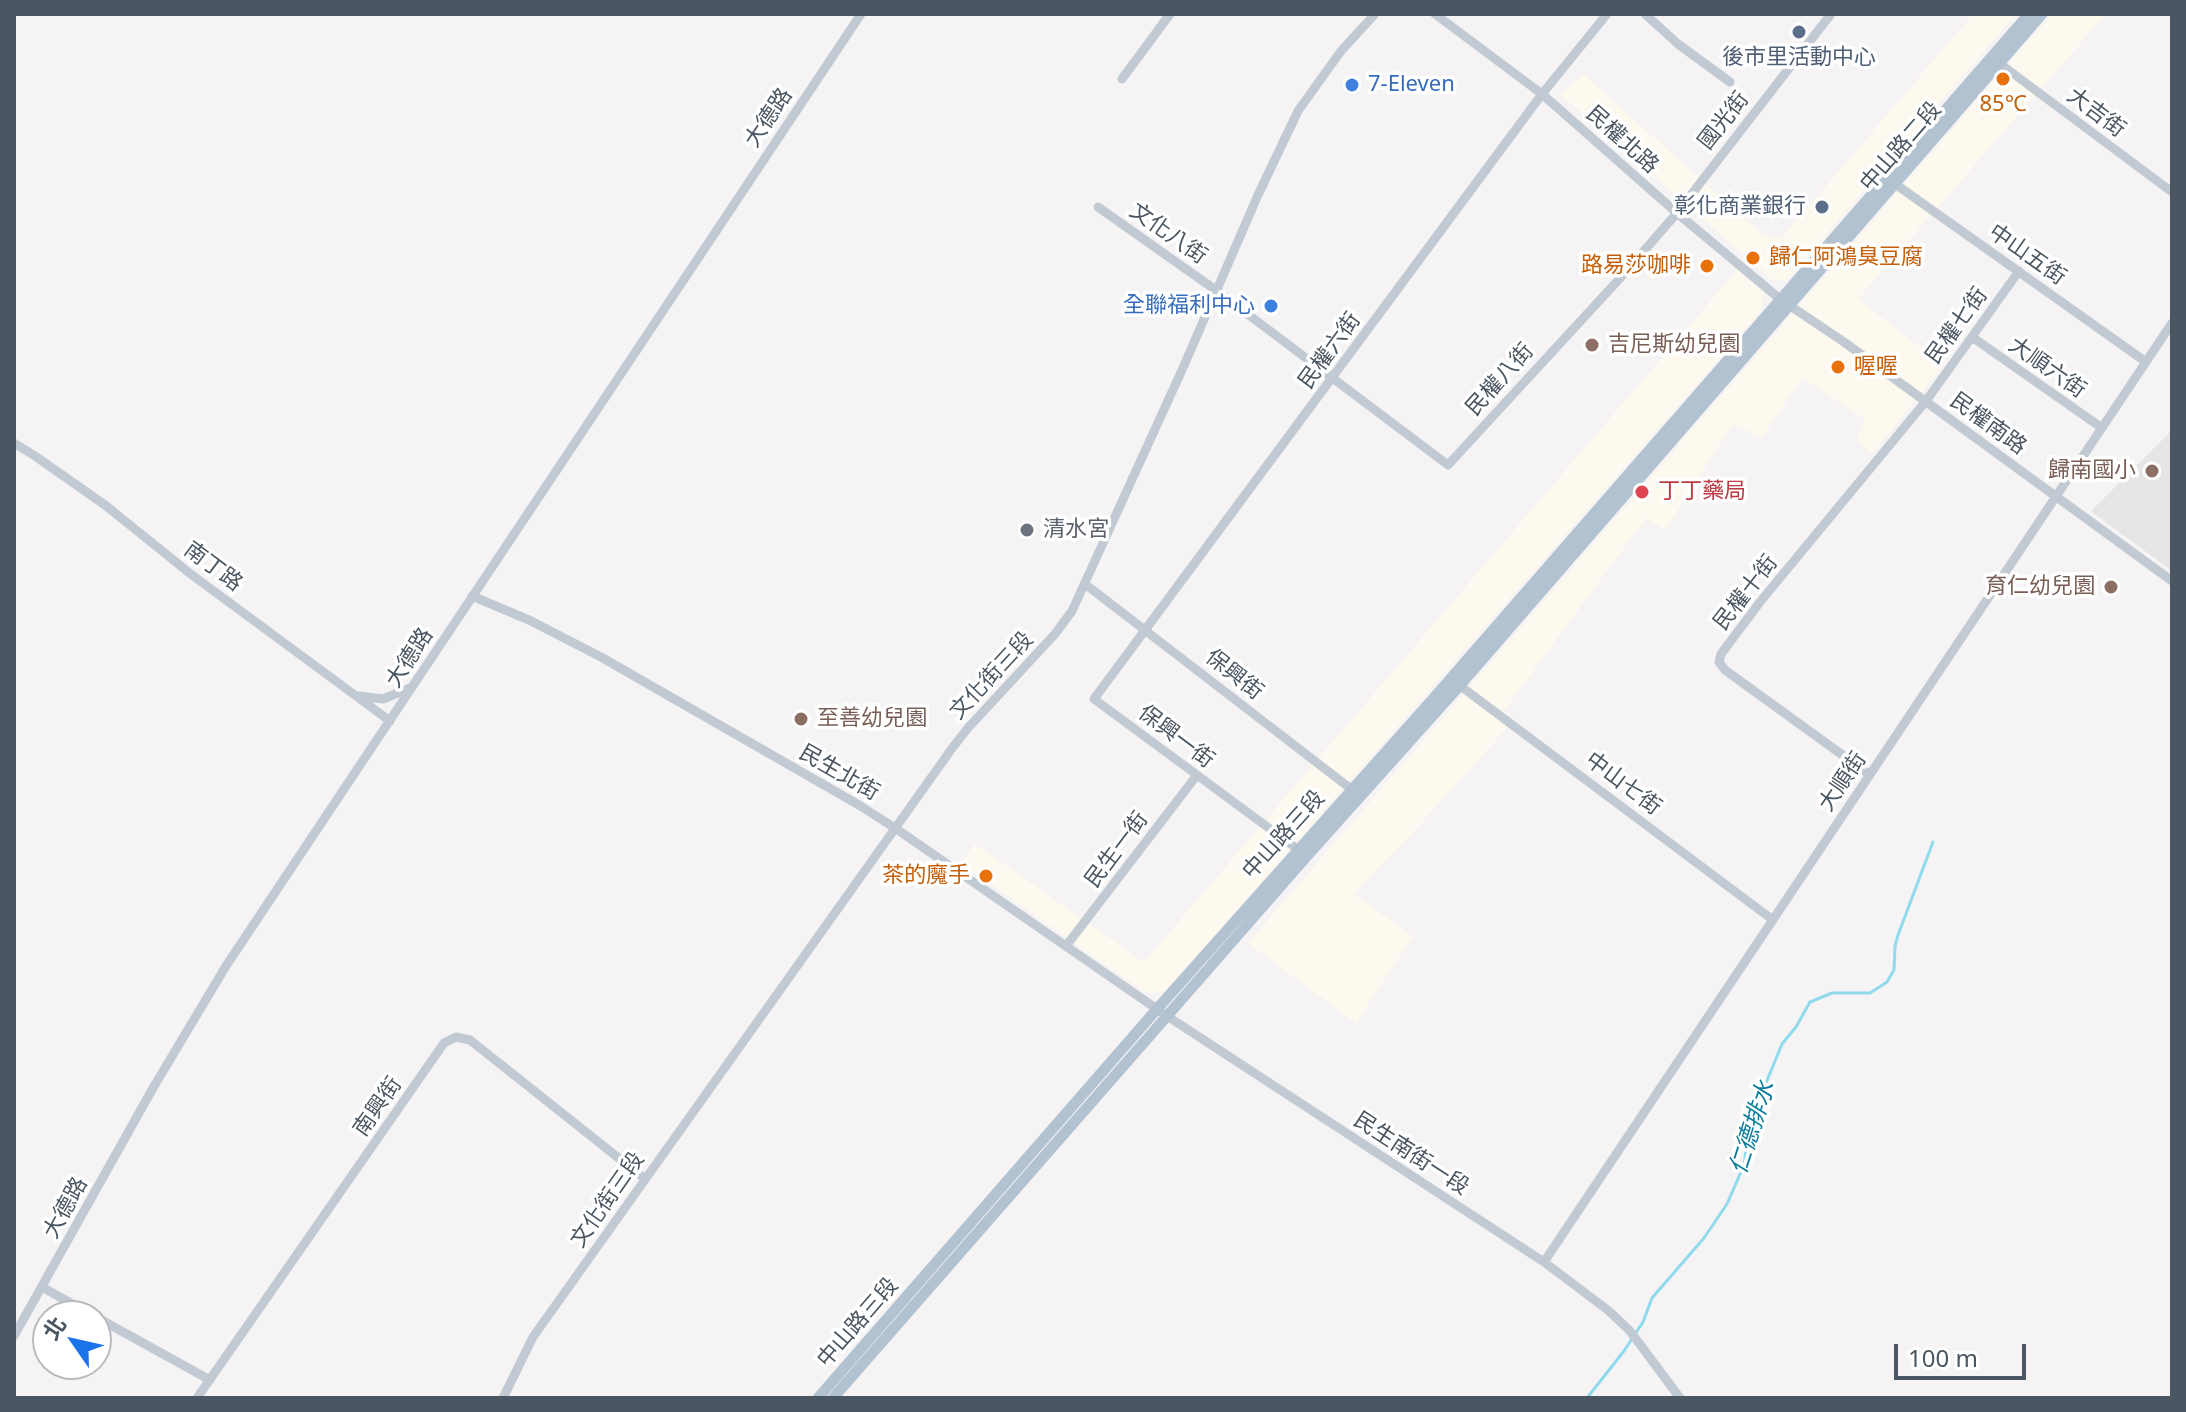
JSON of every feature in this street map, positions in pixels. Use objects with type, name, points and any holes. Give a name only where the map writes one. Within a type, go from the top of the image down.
[{"type":"main road","name":"中山路二段","points":[[1785,302],[2029,14]]},
{"type":"main road","name":"中山路二段","points":[[1890,181],[2042,14]]},
{"type":"main road","name":"中山路三段","points":[[818,1398],[1456,682],[1785,302]]},
{"type":"main road","name":"中山路三段","points":[[833,1398],[1162,1012]]},
{"type":"street","name":"大德路","points":[[14,1336],[204,1001],[861,14]]},
{"type":"street","points":[[1122,79],[1170,14]]},
{"type":"street","name":"文化街三段","points":[[503,1398],[533,1337],[895,828],[968,728],[1064,623],[1085,584],[1298,111],[1341,51],[1375,14]]},
{"type":"street","name":"民權北路","points":[[1435,14],[1542,94],[1677,213],[1785,302]]},
{"type":"street","name":"民權六街","points":[[1147,630],[1542,94],[1607,14]]},
{"type":"street","points":[[1645,14],[1678,44],[1730,82]]},
{"type":"street","name":"國光街","points":[[1677,213],[1831,14]]},
{"type":"street","name":"大吉街","points":[[1999,63],[2172,192]]},
{"type":"street","name":"中山五街","points":[[1890,181],[2146,362]]},
{"type":"street","name":"文化八街","points":[[1098,207],[1333,378]]},
{"type":"street","name":"民權八街","points":[[1333,378],[1448,465],[1677,213]]},
{"type":"street","name":"民權七街","points":[[1926,401],[2019,271]]},
{"type":"street","name":"民權南路","points":[[1785,302],[2172,581]]},
{"type":"street","name":"大順街","points":[[1544,1262],[2172,323]]},
{"type":"street","name":"大順六街","points":[[1972,337],[2102,428]]},
{"type":"street","name":"民權十街","points":[[1870,775],[1725,670],[1719,662],[1721,654],[1760,602],[1926,401]]},
{"type":"street","name":"南丁路","points":[[14,443],[105,505],[192,575],[390,721]]},
{"type":"street","name":"保興街","points":[[1085,584],[1356,793]]},
{"type":"street","name":"民生北街","points":[[472,596],[529,620],[601,657],[859,805],[1162,1012]]},
{"type":"street","name":"保興一街","points":[[1147,630],[1094,699],[1302,853]]},
{"type":"street","name":"中山七街","points":[[1456,682],[1773,920]]},
{"type":"street","points":[[350,693],[383,699],[412,687]]},
{"type":"street","name":"民生一街","points":[[1066,946],[1197,775]]},
{"type":"street","name":"民生南街一段","points":[[1162,1012],[1544,1262],[1609,1311],[1630,1331],[1680,1398]]},
{"type":"street","name":"南興街","points":[[197,1398],[444,1043],[456,1037],[470,1040],[645,1179]]},
{"type":"street","points":[[42,1287],[66,1300]]},
{"type":"street","points":[[112,1325],[210,1380]]},
{"type":"shaded area","points":[[1973,14],[2016,14],[1786,281],[1772,280],[1560,94],[1584,75],[1763,235],[1781,239]]},
{"type":"shaded area","points":[[2052,14],[2106,14],[1858,299],[1943,365],[1873,453],[1856,440],[1865,419],[1802,378],[1762,438],[1733,424],[1665,530],[1646,518],[1503,712],[1514,720],[1353,894],[1413,936],[1356,1023],[1248,943]]},
{"type":"shaded area","points":[[1737,270],[1764,293],[1761,311],[1165,992],[1146,993],[960,863],[975,844],[1144,962]]},
{"type":"shaded area","name":"歸南國小","points":[[2172,430],[2172,571],[2091,511]]},
{"type":"waterway","name":"仁德排水","points":[[1587,1398],[1643,1322],[1652,1298],[1704,1238],[1727,1204],[1744,1165],[1750,1122],[1782,1044],[1810,1002],[1832,993],[1870,993],[1887,982],[1894,970],[1898,935],[1933,842]]},
{"type":"place","name":"後市里活動中心","points":[[1799,32]]},
{"type":"place","name":"85℃","points":[[2003,79]]},
{"type":"place","name":"7-Eleven","points":[[1352,85]]},
{"type":"place","name":"彰化商業銀行","points":[[1822,207]]},
{"type":"place","name":"歸仁阿鴻臭豆腐","points":[[1753,258]]},
{"type":"place","name":"路易莎咖啡","points":[[1707,266]]},
{"type":"place","name":"全聯福利中心","points":[[1271,306]]},
{"type":"place","name":"吉尼斯幼兒園","points":[[1592,345]]},
{"type":"place","name":"喔喔","points":[[1838,367]]},
{"type":"place","name":"歸南國小","points":[[2152,471]]},
{"type":"place","name":"丁丁藥局","points":[[1642,492]]},
{"type":"place","name":"清水宮","points":[[1027,530]]},
{"type":"place","name":"育仁幼兒園","points":[[2111,587]]},
{"type":"place","name":"至善幼兒園","points":[[801,719]]},
{"type":"place","name":"茶的魔手","points":[[986,876]]}]
